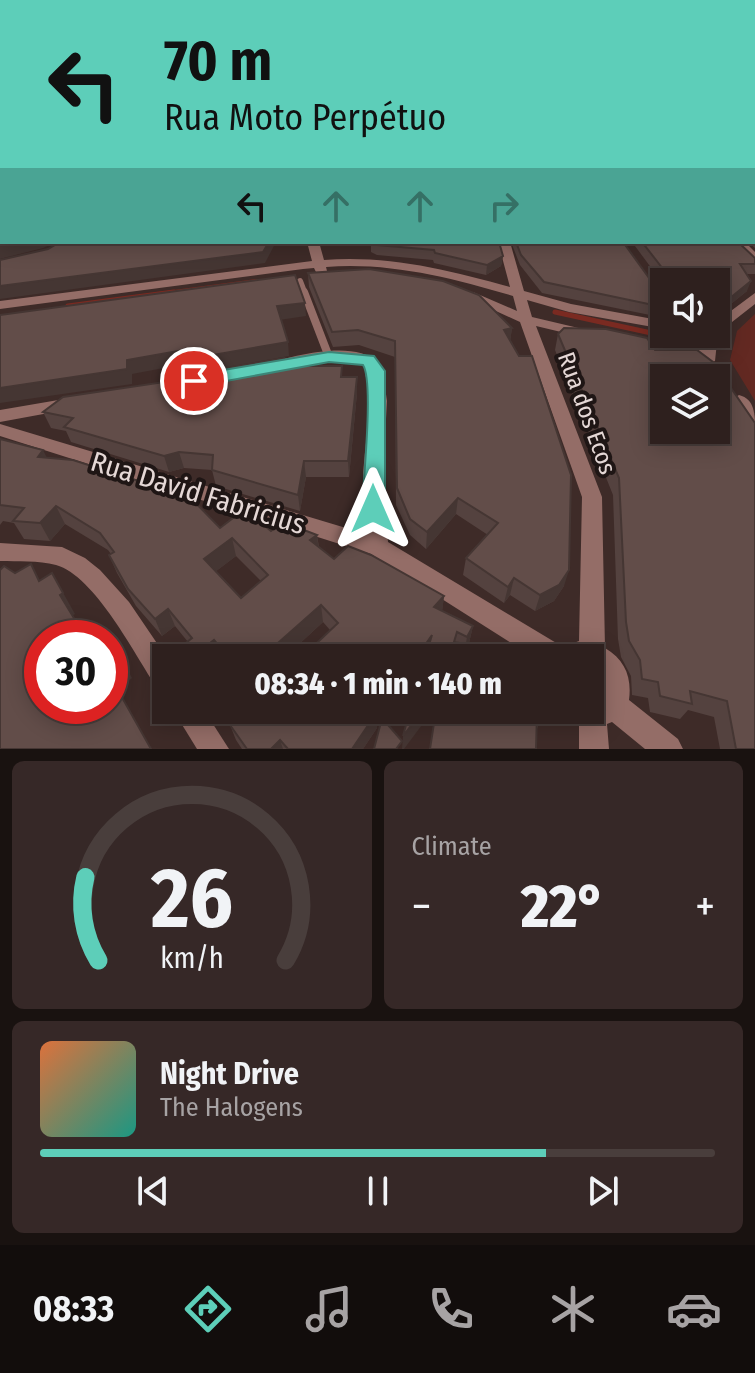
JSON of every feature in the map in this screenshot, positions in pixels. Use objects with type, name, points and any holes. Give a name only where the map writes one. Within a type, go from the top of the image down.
[{"type":"street","points":[[314,244],[322,279]]},
{"type":"street","points":[[360,261],[362,244]]},
{"type":"street","name":"Rua dos Ecos","points":[[505,244],[526,320],[592,497],[580,644]]},
{"type":"street","points":[[740,244],[755,258]]},
{"type":"street","points":[[0,305],[319,263],[360,261],[454,290],[526,320],[609,339],[695,364]]},
{"type":"street","points":[[235,290],[392,271],[451,274],[569,308],[650,322]]},
{"type":"street","points":[[730,318],[755,297]]},
{"type":"street","points":[[253,371],[329,357],[362,358],[371,363],[376,371],[373,509],[378,547]]},
{"type":"street","points":[[730,387],[755,423]]},
{"type":"street","points":[[0,416],[90,400]]},
{"type":"street","name":"Rua David Fabricius","points":[[0,430],[378,547],[535,644]]},
{"type":"street","points":[[0,552],[63,557],[83,568],[99,584],[152,659]]},
{"type":"street","points":[[604,668],[614,673],[619,691],[604,704]]},
{"type":"street","points":[[604,712],[668,749]]},
{"type":"street","points":[[197,724],[214,749]]},
{"type":"street","points":[[594,749],[596,724]]},
{"type":"lane","points":[[300,281],[329,357]]},
{"type":"shaded area","points":[[755,314],[755,401],[730,360],[737,331]]},
{"type":"building","points":[[57,244],[268,244],[263,252],[0,286],[0,260],[48,249]]},
{"type":"building","points":[[500,244],[503,256],[487,265],[435,253],[434,250],[377,245]]},
{"type":"building","points":[[517,244],[624,244],[650,279],[650,304],[544,282],[521,255]]},
{"type":"building","points":[[644,244],[740,244],[755,258],[755,264],[740,264],[751,281],[730,298],[730,268],[662,268]]},
{"type":"building","points":[[369,269],[443,281],[479,295],[512,328],[504,330],[519,356],[532,356],[571,475],[569,570],[559,585],[540,595],[514,578],[508,587],[466,558],[498,523],[458,498],[427,532],[410,519],[397,488],[395,341],[358,330],[332,332],[308,273]]},
{"type":"building","points":[[295,275],[305,303],[277,306],[288,342],[184,360],[184,350],[127,360],[127,369],[0,388],[0,315]]},
{"type":"building","points":[[564,328],[606,329],[647,338],[650,348],[655,350],[697,350],[713,362],[714,364],[650,364],[650,444],[730,444],[730,387],[755,423],[755,749],[736,749],[727,701],[690,691],[692,704],[660,696],[658,682],[642,679],[640,660],[629,641],[626,622],[619,478],[558,334]]},
{"type":"building","points":[[284,358],[282,366],[342,366],[341,377],[357,377],[348,461],[304,461],[298,495],[212,470],[213,455],[179,452],[164,456],[64,427],[73,418],[43,412],[63,397],[185,379],[185,375]]},
{"type":"building","points":[[0,439],[43,450],[38,457],[73,460],[169,491],[183,490],[220,528],[245,509],[271,531],[283,522],[317,535],[310,540],[334,559],[348,546],[371,555],[444,596],[434,607],[473,626],[467,637],[457,632],[454,642],[466,644],[429,644],[432,635],[426,644],[316,644],[338,623],[321,605],[277,644],[217,644],[214,640],[209,644],[184,644],[192,638],[168,609],[155,619],[128,589],[109,555],[114,552],[100,533],[56,506],[40,523],[13,521],[24,508],[0,505]],"holes":[[[232,538],[268,575],[241,598],[204,559]]]},
{"type":"building","points":[[31,564],[39,581],[52,573],[63,593],[60,595],[75,620],[24,620],[24,724],[128,724],[128,708],[151,749],[0,749],[0,570],[4,566],[15,573]]},
{"type":"building","points":[[369,724],[352,749],[288,749],[280,740],[271,749],[247,749],[230,725]]},
{"type":"building","points":[[380,724],[387,724],[402,741],[396,749],[374,749]]},
{"type":"building","points":[[434,724],[537,724],[536,749],[430,749]]},
{"type":"waterway","points":[[159,294],[257,281]]},
{"type":"waterway","points":[[68,306],[174,292]]},
{"type":"waterway","points":[[555,312],[650,333]]},
{"type":"route","points":[[194,381],[329,357],[368,360],[376,371],[377,395],[373,509]]}]
